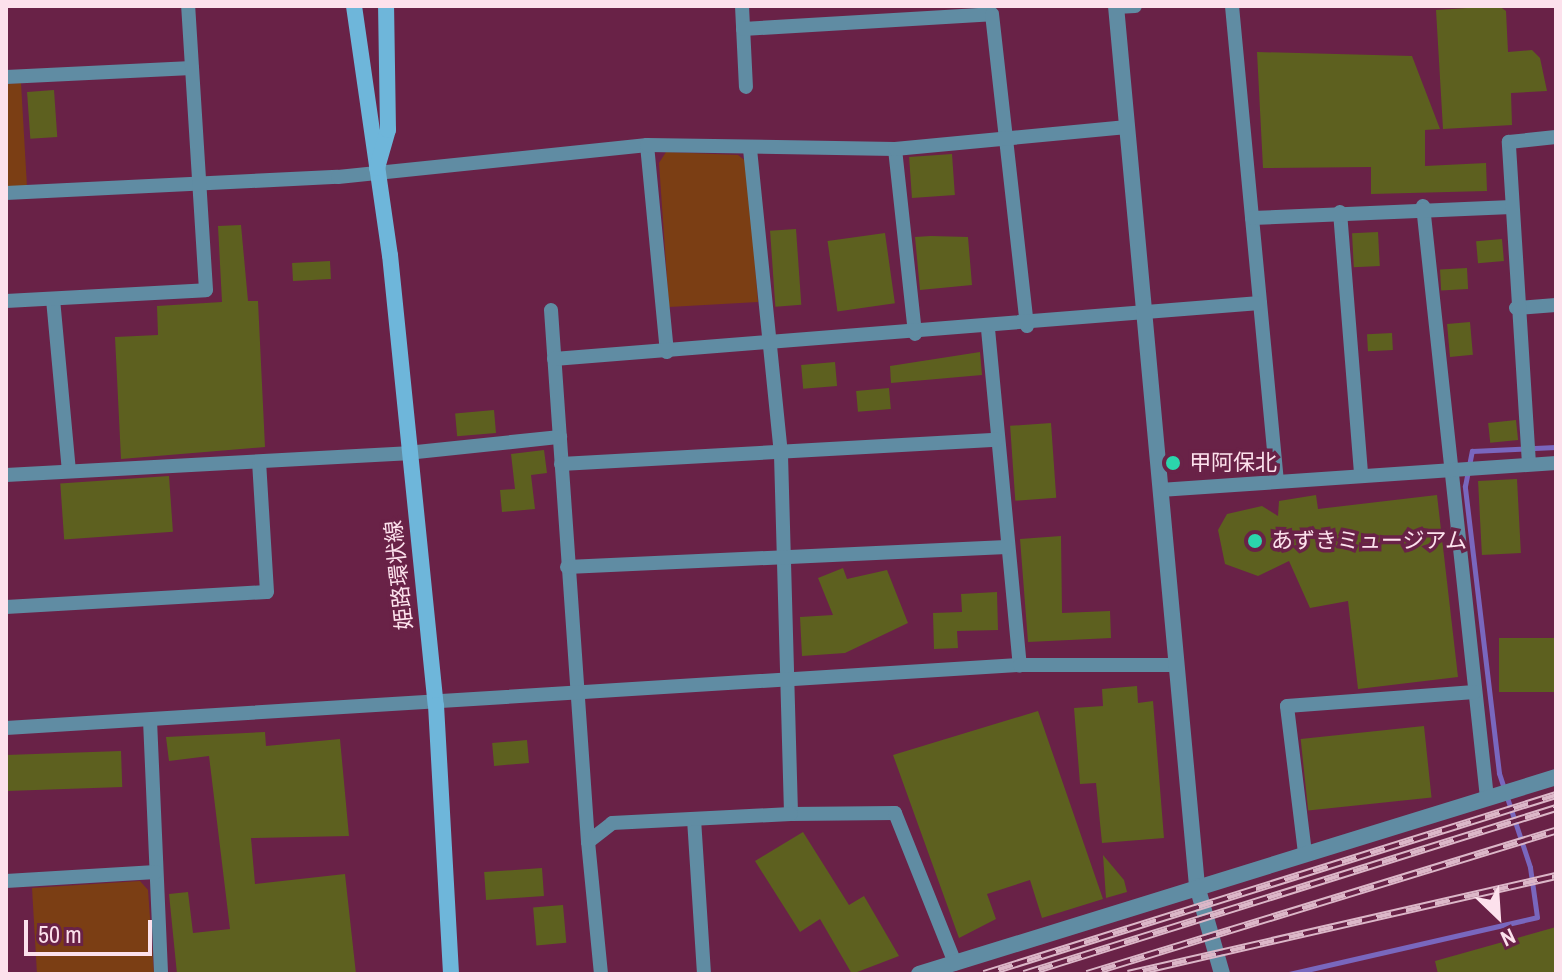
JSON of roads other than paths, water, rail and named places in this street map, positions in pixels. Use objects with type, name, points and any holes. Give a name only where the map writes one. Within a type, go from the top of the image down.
[{"type":"main road","name":"姫路環状線","points":[[354,6],[436,705],[451,974]]},
{"type":"main road","name":"姫路環状線","points":[[375,173],[388,130],[386,6]]},
{"type":"street","points":[[6,301],[206,290],[204,184],[188,6]]},
{"type":"street","points":[[742,6],[746,87]]},
{"type":"street","points":[[1135,6],[1116,7],[1197,886],[1222,974]]},
{"type":"street","points":[[1232,6],[1277,481]]},
{"type":"street","points":[[743,29],[925,11],[992,14],[1027,326]]},
{"type":"street","points":[[6,77],[192,68]]},
{"type":"street","points":[[6,193],[375,173],[647,145],[895,149],[1127,127]]},
{"type":"street","points":[[1528,454],[1516,308],[1509,142],[1556,137]]},
{"type":"street","points":[[647,145],[667,352]]},
{"type":"street","points":[[750,149],[781,455],[784,558],[782,681],[791,814]]},
{"type":"street","points":[[895,149],[915,334]]},
{"type":"street","points":[[1252,218],[1423,206],[1512,207]]},
{"type":"street","points":[[1423,206],[1447,469],[1487,798]]},
{"type":"street","points":[[1340,212],[1361,475]]},
{"type":"street","points":[[53,299],[69,470]]},
{"type":"street","points":[[554,359],[1027,326],[1260,303]]},
{"type":"street","points":[[1516,308],[1556,305]]},
{"type":"street","points":[[551,310],[574,698],[601,974]]},
{"type":"street","points":[[988,329],[996,440],[1020,665]]},
{"type":"street","points":[[6,475],[407,453],[560,437]]},
{"type":"street","points":[[561,464],[781,455],[996,440]]},
{"type":"street","points":[[1160,490],[1447,469],[1528,454],[1556,463]]},
{"type":"street","points":[[6,607],[267,592],[259,463]]},
{"type":"street","points":[[567,567],[1007,547]]},
{"type":"street","points":[[6,728],[343,704],[436,705],[574,698],[1020,665],[1176,665]]},
{"type":"street","points":[[1305,853],[1287,706],[1474,692]]},
{"type":"street","points":[[150,720],[161,974]]},
{"type":"street","points":[[919,974],[1556,777]]},
{"type":"street","points":[[588,842],[612,823],[791,814],[895,813],[955,963]]},
{"type":"street","points":[[694,819],[704,974]]},
{"type":"street","points":[[6,881],[156,872]]},
{"type":"waterway","points":[[1289,974],[1537,917],[1530,867],[1499,773],[1465,486],[1472,451],[1556,447]]},
{"type":"railway","points":[[984,974],[1556,795]]},
{"type":"railway","points":[[1024,974],[1556,808]]},
{"type":"railway","points":[[1087,974],[1556,831]]},
{"type":"railway","points":[[1128,974],[1556,876]]},
{"type":"place","name":"甲阿保北","points":[[1173,463]]},
{"type":"place","name":"あずきミュージアム","points":[[1255,541]]}]
